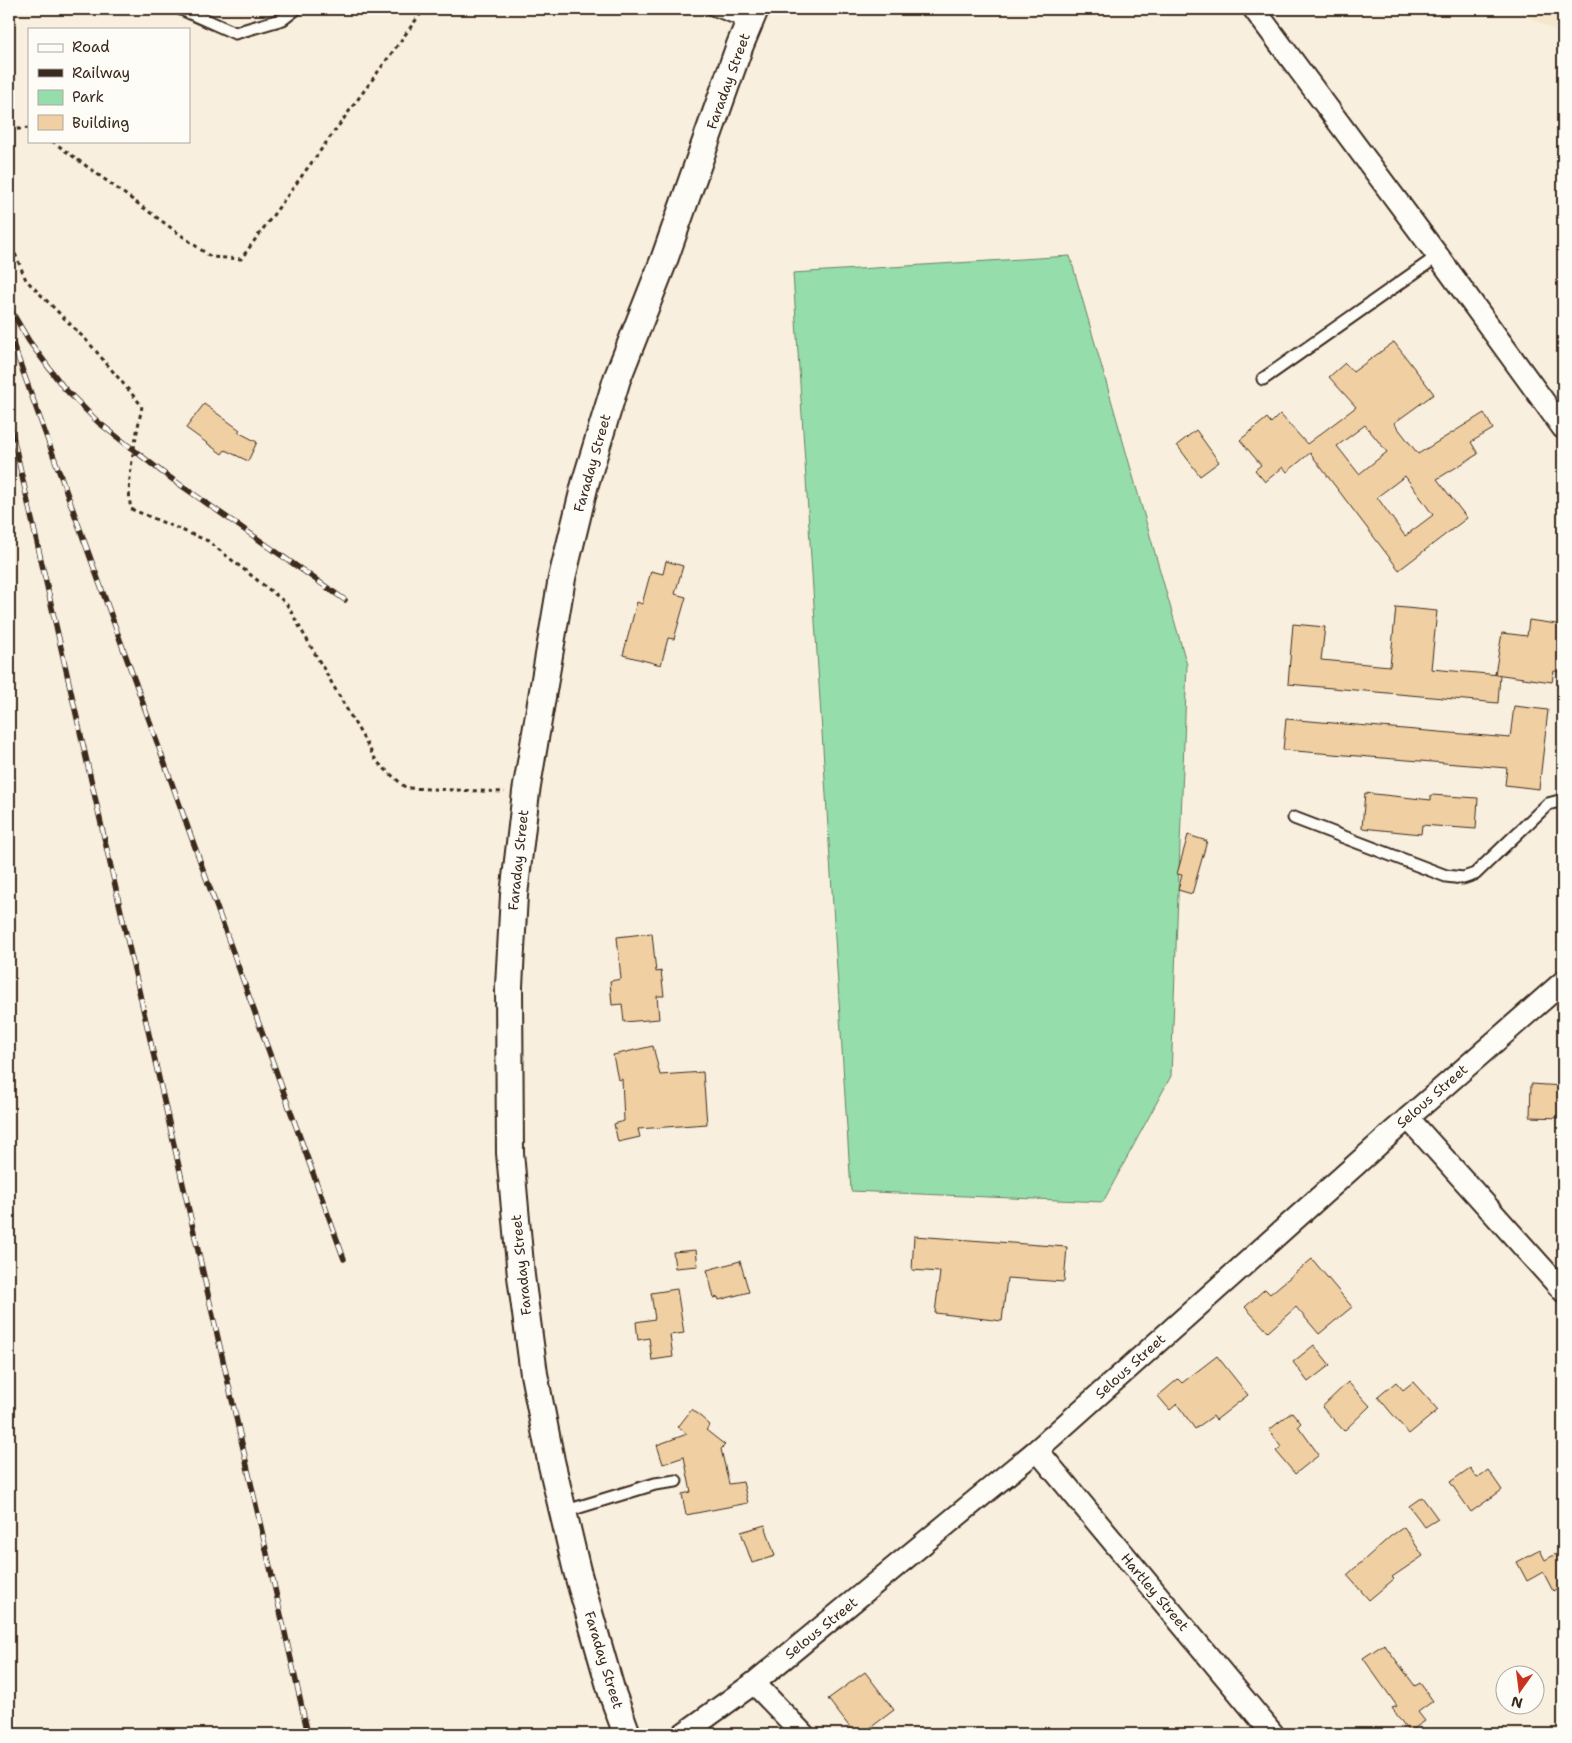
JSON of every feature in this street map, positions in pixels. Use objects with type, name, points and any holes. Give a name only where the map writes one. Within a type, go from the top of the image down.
[{"type":"street","points":[[1254,9],[1563,428]]},
{"type":"street","name":"Faraday Street","points":[[627,1734],[612,1692],[577,1571],[551,1461],[534,1374],[521,1276],[510,1153],[509,986],[514,896],[526,792],[562,578],[585,484],[618,379],[664,260],[752,16]]},
{"type":"street","name":"Selous Street","points":[[683,1734],[754,1683],[1038,1450],[1408,1118],[1563,982]]},
{"type":"street","points":[[1408,1118],[1563,1291]]},
{"type":"street","name":"Hartley Street","points":[[1038,1450],[1273,1734]]},
{"type":"street","points":[[754,1683],[804,1734]]},
{"type":"lane","points":[[181,9],[234,33],[284,19],[296,9]]},
{"type":"lane","points":[[712,9],[752,16]]},
{"type":"lane","points":[[1263,379],[1438,256]]},
{"type":"lane","points":[[1294,818],[1446,876],[1463,878],[1474,874],[1548,804],[1563,800]]},
{"type":"lane","points":[[563,1512],[655,1484],[676,1481]]},
{"type":"path","points":[[53,142],[211,257],[241,259],[424,9]]},
{"type":"path","points":[[9,130],[28,128]]},
{"type":"path","points":[[9,239],[26,280],[90,344],[142,406],[128,498],[131,509],[208,541],[286,603],[377,762],[406,788],[526,792]]},
{"type":"shaded area","points":[[1513,9],[1563,9],[1563,35]]},
{"type":"green space","points":[[1070,256],[1187,665],[1171,1076],[1103,1202],[851,1191],[793,273]]},
{"type":"building","points":[[1394,342],[1434,394],[1394,423],[1418,454],[1484,413],[1493,429],[1471,442],[1478,454],[1437,479],[1467,518],[1399,570],[1310,453],[1287,472],[1283,467],[1265,482],[1255,470],[1261,465],[1240,440],[1267,418],[1271,423],[1280,414],[1307,444],[1356,407],[1329,377],[1345,363],[1353,372]],"holes":[[[1365,425],[1387,452],[1359,474],[1337,446]],[[1405,476],[1433,515],[1405,536],[1377,497]]]},
{"type":"building","points":[[204,404],[240,430],[238,432],[257,442],[248,461],[225,450],[222,454],[186,428]]},
{"type":"building","points":[[1196,430],[1219,462],[1200,476],[1177,445]]},
{"type":"building","points":[[666,561],[683,566],[675,594],[686,597],[674,639],[668,638],[661,665],[623,655],[637,602],[642,604],[651,571],[663,574]]},
{"type":"building","points":[[1396,607],[1437,611],[1431,669],[1500,675],[1498,703],[1288,684],[1293,624],[1325,627],[1321,660],[1390,666]]},
{"type":"building","points":[[1529,620],[1563,625],[1561,639],[1563,639],[1563,672],[1554,671],[1552,682],[1495,674],[1502,633],[1527,636]]},
{"type":"building","points":[[1514,706],[1548,710],[1539,789],[1505,785],[1507,768],[1283,750],[1286,719],[1510,738]]},
{"type":"building","points":[[1365,793],[1431,800],[1431,795],[1478,798],[1476,829],[1422,825],[1421,834],[1362,828]]},
{"type":"building","points":[[1188,835],[1207,841],[1192,894],[1178,890],[1182,875],[1177,874]]},
{"type":"building","points":[[652,933],[656,972],[661,971],[664,996],[657,996],[659,1019],[624,1022],[622,1004],[612,1005],[610,981],[621,979],[617,937]]},
{"type":"building","points":[[653,1046],[660,1075],[703,1072],[707,1124],[638,1129],[640,1137],[618,1142],[614,1124],[624,1121],[622,1079],[618,1080],[613,1055]]},
{"type":"building","points":[[1531,1084],[1563,1086],[1563,1118],[1530,1117]]},
{"type":"building","points":[[914,1236],[1067,1247],[1064,1282],[1007,1278],[1002,1321],[935,1313],[940,1272],[912,1270]]},
{"type":"building","points":[[696,1250],[698,1266],[675,1268],[673,1252]]},
{"type":"building","points":[[1312,1259],[1352,1307],[1319,1334],[1296,1307],[1268,1332],[1245,1307],[1265,1289],[1270,1294]]},
{"type":"building","points":[[740,1261],[749,1292],[719,1300],[718,1297],[714,1298],[707,1270]]},
{"type":"building","points":[[677,1289],[684,1333],[670,1335],[673,1357],[652,1360],[649,1338],[638,1340],[636,1322],[655,1319],[651,1293]]},
{"type":"building","points":[[1314,1345],[1330,1365],[1308,1382],[1293,1362]]},
{"type":"building","points":[[1217,1356],[1248,1395],[1216,1420],[1213,1416],[1195,1429],[1177,1404],[1170,1410],[1158,1396],[1178,1379],[1182,1383]]},
{"type":"building","points":[[1348,1382],[1370,1406],[1344,1431],[1322,1407]]},
{"type":"building","points":[[1396,1382],[1403,1390],[1413,1382],[1438,1410],[1409,1434],[1378,1397]]},
{"type":"building","points":[[692,1409],[710,1425],[706,1430],[725,1445],[721,1449],[729,1484],[743,1482],[748,1503],[686,1515],[682,1494],[691,1492],[684,1457],[663,1464],[657,1445],[687,1434],[678,1427]]},
{"type":"building","points":[[1292,1412],[1301,1423],[1298,1426],[1319,1455],[1295,1474],[1276,1451],[1281,1447],[1269,1430]]},
{"type":"building","points":[[1470,1468],[1477,1478],[1488,1470],[1502,1490],[1471,1512],[1450,1482]]},
{"type":"building","points":[[1422,1497],[1438,1519],[1425,1527],[1409,1506]]},
{"type":"building","points":[[765,1525],[775,1556],[752,1563],[741,1532]]},
{"type":"building","points":[[1404,1527],[1423,1556],[1392,1577],[1394,1579],[1369,1600],[1347,1575]]},
{"type":"building","points":[[1540,1550],[1545,1560],[1556,1554],[1563,1566],[1563,1585],[1553,1591],[1543,1572],[1527,1581],[1517,1562]]},
{"type":"building","points":[[1384,1644],[1415,1686],[1420,1683],[1433,1701],[1418,1712],[1425,1721],[1409,1732],[1392,1708],[1397,1706],[1363,1658]]},
{"type":"building","points":[[865,1672],[894,1710],[862,1734],[855,1734],[828,1699]]},
{"type":"railway","points":[[9,307],[29,341],[64,388],[98,422],[162,472],[345,600]]},
{"type":"railway","points":[[9,333],[344,1259]]},
{"type":"railway","points":[[9,419],[308,1734]]}]
